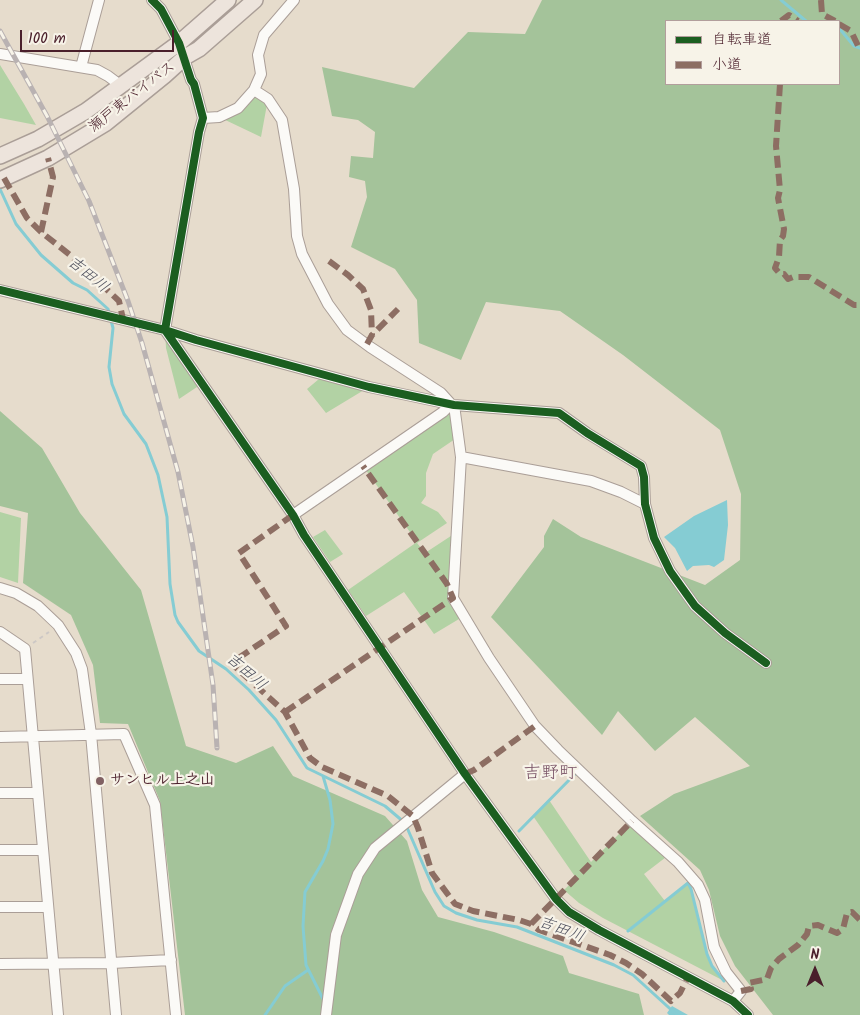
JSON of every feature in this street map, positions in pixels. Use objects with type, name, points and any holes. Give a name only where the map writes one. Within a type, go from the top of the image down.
[{"type":"highway","name":"瀬戸東バイパス","points":[[2,179],[48,158],[106,123],[164,76],[182,50],[228,0]]},
{"type":"highway","name":"瀬戸東バイパス","points":[[0,156],[38,139],[182,50],[200,48],[255,0]]},
{"type":"street","points":[[81,67],[99,0]]},
{"type":"street","points":[[152,0],[161,9],[182,50],[203,118],[165,330],[293,515],[304,535],[465,774],[550,891],[569,912],[733,1000],[748,1015]]},
{"type":"street","points":[[203,118],[219,117],[238,108],[254,90],[261,74],[258,55],[264,36],[294,0]]},
{"type":"street","points":[[0,54],[97,70],[116,82],[119,88]]},
{"type":"street","points":[[254,90],[268,99],[282,120],[294,189],[297,236],[302,254],[328,304],[347,330],[441,393],[452,404],[461,457],[453,598],[489,658],[535,726],[678,862],[698,885],[705,900],[714,947],[726,972],[741,991],[733,1000]]},
{"type":"street","points":[[0,290],[165,330],[369,387],[452,404],[559,413],[587,433],[641,466],[644,477],[645,504],[654,538],[670,570],[695,606],[725,633],[766,663]]},
{"type":"street","points":[[293,515],[452,404]]},
{"type":"street","points":[[461,457],[591,481],[621,492],[645,504]]},
{"type":"street","points":[[0,588],[16,593],[38,606],[58,625],[76,653],[82,669],[91,734],[116,1015]]},
{"type":"street","points":[[0,632],[25,649],[58,1015]]},
{"type":"street","points":[[0,679],[28,679]]},
{"type":"street","points":[[0,737],[124,734],[155,805],[176,1015]]},
{"type":"street","points":[[326,1015],[336,935],[358,874],[375,848],[465,774]]},
{"type":"street","points":[[0,793],[37,793]]},
{"type":"street","points":[[0,850],[43,850]]},
{"type":"street","points":[[0,908],[48,906]]},
{"type":"street","points":[[0,964],[111,963],[171,960]]},
{"type":"path","points":[[25,649],[58,625]]},
{"type":"green space","points":[[542,0],[860,0],[860,1015],[773,1015],[735,966],[720,936],[709,890],[700,870],[640,816],[674,794],[750,766],[695,717],[655,751],[618,711],[602,735],[491,617],[544,547],[544,536],[553,519],[581,537],[705,585],[740,560],[741,494],[720,430],[623,355],[560,311],[486,302],[461,360],[419,343],[417,300],[395,269],[351,247],[367,197],[365,181],[349,177],[351,156],[373,158],[375,132],[358,120],[332,116],[322,67],[414,88],[468,32],[525,34]]},
{"type":"green space","points":[[0,65],[24,104],[36,125],[0,118]]},
{"type":"green space","points":[[254,90],[268,99],[261,137],[219,117]]},
{"type":"green space","points":[[165,330],[203,383],[179,399],[166,348]]},
{"type":"green space","points":[[325,374],[369,387],[326,413],[307,389]]},
{"type":"green space","points":[[451,404],[458,437],[433,454],[426,473],[426,496],[421,503],[438,512],[447,523],[417,543],[425,553],[457,532],[453,597],[464,616],[434,634],[404,592],[366,616],[348,590],[417,542],[363,466]]},
{"type":"green space","points":[[0,411],[42,448],[80,513],[141,590],[186,746],[236,763],[273,746],[293,776],[385,816],[407,841],[422,890],[438,917],[494,932],[563,956],[569,973],[639,994],[644,1015],[185,1015],[160,801],[128,724],[100,723],[93,665],[71,615],[23,583],[28,513],[0,506]]},
{"type":"green space","points":[[0,512],[21,518],[18,583],[0,577]]},
{"type":"green space","points":[[325,530],[343,554],[330,562],[313,537]]},
{"type":"green space","points":[[549,800],[591,862],[632,821],[670,854],[644,874],[665,901],[688,883],[707,954],[712,966],[724,981],[603,918],[579,903],[564,890],[576,878],[533,816]]},
{"type":"water","points":[[727,500],[728,525],[724,560],[714,567],[709,565],[693,566],[687,571],[675,548],[664,537],[694,516]]},
{"type":"water","points":[[672,1006],[688,1015],[669,1015],[667,1013]]},
{"type":"waterway","points":[[781,0],[805,20]]},
{"type":"waterway","points":[[840,29],[854,46],[860,48]]},
{"type":"waterway","name":"吉田川","points":[[0,189],[16,224],[41,255],[73,283],[87,290],[108,309],[113,328],[109,367],[112,384],[124,414],[146,444],[158,475],[167,517],[170,584],[175,615],[199,651],[226,669],[249,690],[276,720],[307,768],[385,806],[405,823],[435,892],[444,906],[456,913],[477,920],[517,927],[614,965],[633,975],[677,1015]]},
{"type":"waterway","points":[[519,831],[576,773]]},
{"type":"waterway","points":[[323,776],[330,800],[333,824],[328,849],[305,892],[303,926],[306,965],[325,1003]]},
{"type":"waterway","points":[[628,931],[688,883],[707,954],[712,966],[724,981]]},
{"type":"waterway","points":[[265,1015],[285,986],[308,970]]},
{"type":"railway","points":[[0,31],[47,116],[89,201],[128,301],[142,343],[178,472],[193,547],[213,685],[217,748]]},
{"type":"marked path","points":[[821,0],[822,14],[833,20]]},
{"type":"marked path","points":[[782,20],[789,15],[796,20]]},
{"type":"marked path","points":[[840,25],[851,31],[860,50]]},
{"type":"marked path","points":[[780,85],[776,146],[780,190],[778,198],[784,229],[775,268],[788,279],[793,277],[809,277],[854,305],[860,305]]},
{"type":"marked path","points":[[41,232],[53,177],[48,158]]},
{"type":"marked path","points":[[4,178],[27,218],[119,301],[123,319]]},
{"type":"marked path","points":[[329,261],[363,289],[371,310],[372,335]]},
{"type":"marked path","points":[[367,344],[372,335],[398,309]]},
{"type":"marked path","points":[[285,712],[453,598],[447,584],[363,466]]},
{"type":"marked path","points":[[293,515],[239,553],[286,626],[231,663],[285,712],[310,758],[322,767],[388,796],[413,816],[432,873],[455,904],[473,911],[519,920],[531,924],[539,930],[610,955],[642,974],[671,1001],[680,993],[688,977]]},
{"type":"marked path","points":[[465,774],[474,770],[535,726]]},
{"type":"marked path","points":[[531,924],[632,821]]},
{"type":"marked path","points":[[741,991],[751,989],[749,983],[767,979],[771,968],[779,959],[798,945],[807,934],[809,926],[818,925],[837,933],[843,929],[847,913],[852,912],[860,920]]},
{"type":"cycle path","points":[[152,0],[161,9],[179,43],[194,84],[203,118],[165,330],[293,515],[304,535],[465,774],[556,899],[569,912],[599,930],[733,1001],[748,1015]]},
{"type":"cycle path","points":[[0,290],[165,330],[369,387],[454,405],[559,413],[587,433],[641,466],[644,477],[645,504],[654,538],[670,571],[695,606],[725,633],[766,663]]},
{"type":"place","name":"サンヒル上之山","points":[[100,781]]},
{"type":"district","name":"吉野町","points":[[550,775]]}]
